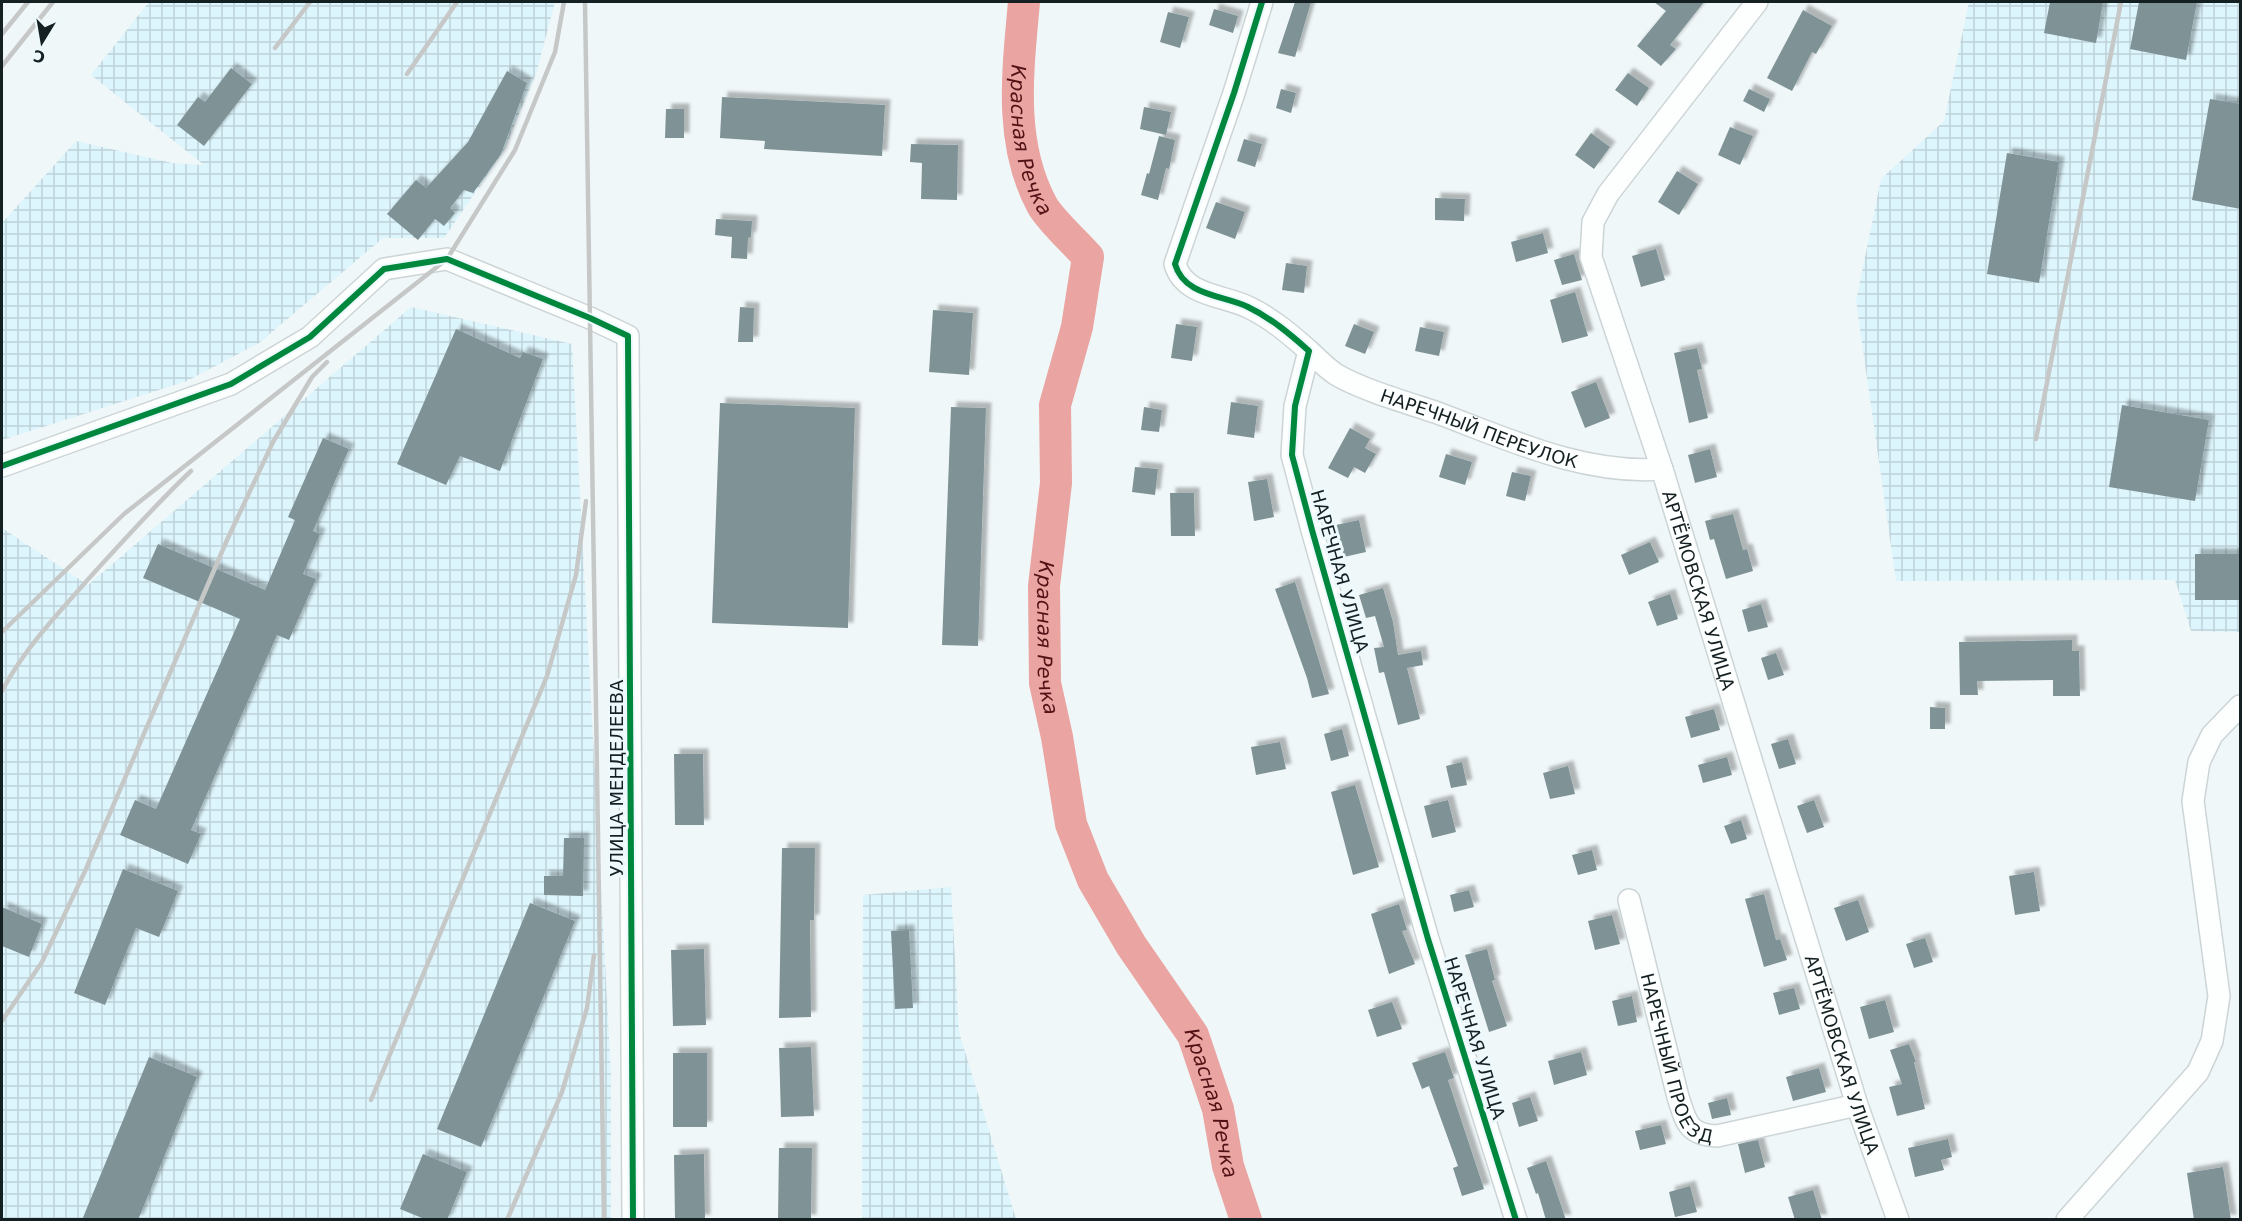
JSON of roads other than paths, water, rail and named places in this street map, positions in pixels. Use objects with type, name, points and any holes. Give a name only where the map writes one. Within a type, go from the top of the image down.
[{"type":"street","points":[[1262,2],[1234,93],[1175,264],[1178,275],[1194,288],[1248,307],[1284,328],[1309,351]]},
{"type":"street","name":"АРТЁМОВСКАЯ УЛИЦА","points":[[1756,2],[1608,194],[1593,222],[1591,257],[1662,469],[1857,1105],[1898,1220]]},
{"type":"street","name":"УЛИЦА МЕНДЕЛЕЕВА","points":[[2,466],[231,384],[310,337],[384,269],[447,259],[628,336],[633,1220]]},
{"type":"street","name":"НАРЕЧНЫЙ ПЕРЕУЛОК","points":[[1309,351],[1336,374],[1384,394],[1561,458],[1602,467],[1642,471],[1662,469]]},
{"type":"street","name":"НАРЕЧНАЯ УЛИЦА","points":[[1309,351],[1294,406],[1292,455],[1428,939],[1516,1220]]},
{"type":"street","points":[[2067,1220],[2198,1072],[2212,1041],[2219,996],[2193,801],[2199,762],[2212,735],[2241,706]]},
{"type":"street","name":"НАРЕЧНЫЙ ПРОЕЗД","points":[[1629,900],[1678,1097],[1685,1119],[1691,1128],[1703,1135],[1717,1136],[1857,1105]]},
{"type":"waterway","name":"Красная Речка","points":[[1024,2],[1018,80],[1020,131],[1024,156],[1031,181],[1042,205],[1088,257],[1077,327],[1055,405],[1056,483],[1044,586],[1045,683],[1057,737],[1071,824],[1093,880],[1131,945],[1193,1035],[1218,1109],[1228,1166],[1246,1220]]},
{"type":"railway","points":[[2,34],[28,2]]},
{"type":"railway","points":[[2,66],[53,2]]},
{"type":"railway","points":[[275,48],[310,2]]},
{"type":"railway","points":[[407,74],[457,2]]},
{"type":"railway","points":[[2,632],[124,514],[447,259],[515,150],[555,52],[564,2]]},
{"type":"railway","points":[[585,2],[604,1220]]},
{"type":"railway","points":[[2036,439],[2121,2]]},
{"type":"railway","points":[[2,1021],[42,962],[86,869],[227,540],[273,442],[312,377],[327,362]]},
{"type":"railway","points":[[2,691],[21,660],[55,616],[140,522],[191,471]]},
{"type":"railway","points":[[371,1100],[547,676],[576,575],[586,501]]},
{"type":"railway","points":[[507,1220],[562,1092],[587,1008],[594,955]]}]
